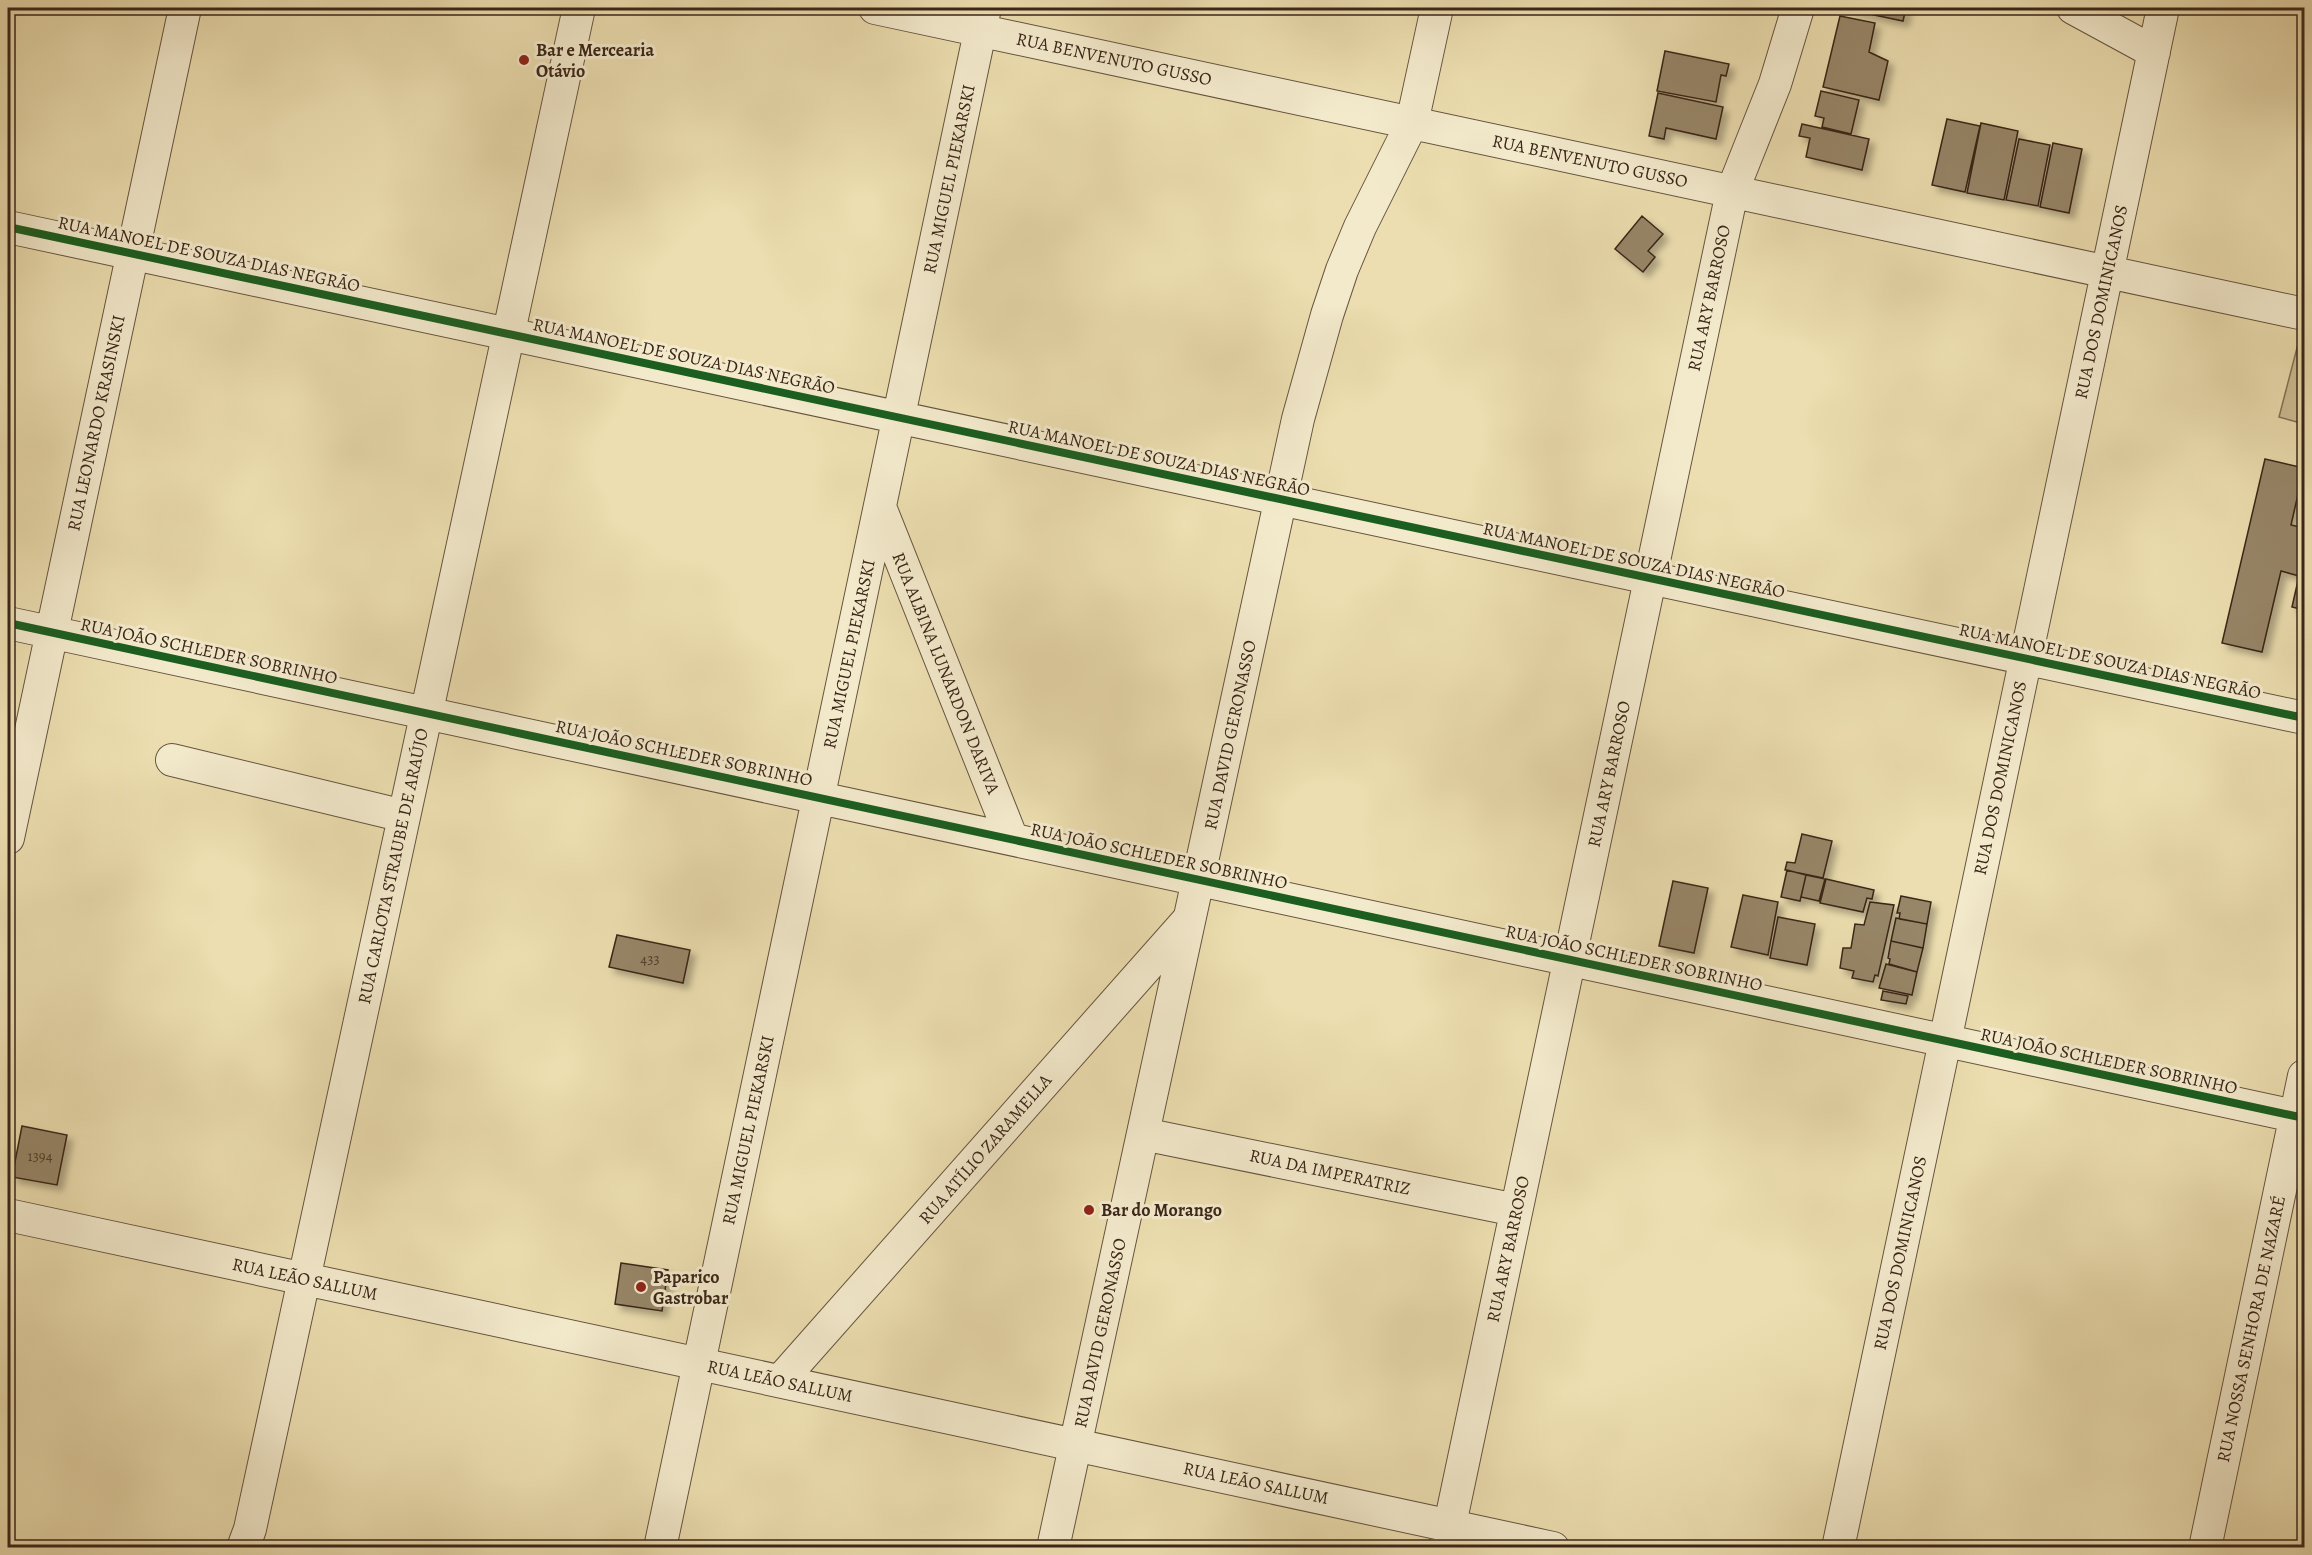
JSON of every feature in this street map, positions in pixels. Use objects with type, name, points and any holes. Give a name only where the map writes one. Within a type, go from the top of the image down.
[{"type":"street","name":"RUA LEONARDO KRASINSKI","points":[[8,838],[185,8]]},
{"type":"street","name":"RUA CARLOTA STRAUBE DE ARAÚJO","points":[[243,1548],[250,1528],[579,8]]},
{"type":"street","name":"RUA BENVENUTO GUSSO","points":[[875,8],[982,19],[1412,123],[2304,315]]},
{"type":"street","name":"RUA DAVID GERONASSO","points":[[1053,1548],[1311,368],[1338,281],[1360,227],[1412,123],[1437,8]]},
{"type":"street","name":"RUA ARY BARROSO","points":[[1447,1536],[1732,192],[1775,84],[1798,8]]},
{"type":"street","points":[[2073,8],[2154,52]]},
{"type":"street","name":"RUA DOS DOMINICANOS","points":[[1838,1548],[2163,8]]},
{"type":"street","name":"RUA MIGUEL PIEKARSKI","points":[[660,1548],[982,19]]},
{"type":"street","name":"RUA MANOEL DE SOUZA DIAS NEGRÃO","points":[[8,227],[2304,718]]},
{"type":"street","name":"RUA ALBINA LUNARDON DARIVA","points":[[880,507],[1012,839]]},
{"type":"street","name":"RUA JOÃO SCHLEDER SOBRINHO","points":[[8,622],[2300,1117]]},
{"type":"street","points":[[172,760],[404,816]]},
{"type":"street","name":"RUA ATÍLIO ZARAMELLA","points":[[780,1382],[1190,917]]},
{"type":"street","name":"RUA NOSSA SENHORA DE NAZARÉ","points":[[2205,1548],[2300,1117],[2304,1076]]},
{"type":"street","name":"RUA DA IMPERATRIZ","points":[[1143,1134],[1516,1210]]},
{"type":"street","name":"RUA LEÃO SALLUM","points":[[8,1215],[1076,1445],[1447,1536],[1554,1548]]},
{"type":"shaded area","points":[[2298,344],[2304,346],[2304,424],[2279,417]]},
{"type":"building","points":[[1850,8],[1906,8],[1903,21],[1850,10]]},
{"type":"building","points":[[1840,16],[1875,23],[1869,52],[1888,61],[1879,100],[1823,87]]},
{"type":"building","points":[[1665,51],[1729,64],[1726,76],[1721,75],[1716,102],[1657,91]]},
{"type":"building","points":[[1821,91],[1859,100],[1851,134],[1822,127],[1824,118],[1815,116]]},
{"type":"building","points":[[1658,93],[1723,107],[1716,139],[1666,128],[1664,139],[1649,136]]},
{"type":"building","points":[[1947,119],[1980,126],[1965,192],[1932,185]]},
{"type":"building","points":[[1981,123],[2018,131],[2004,200],[1967,193]]},
{"type":"building","points":[[1802,124],[1869,139],[1862,170],[1806,157],[1810,138],[1799,136]]},
{"type":"building","points":[[2019,139],[2050,145],[2038,206],[2006,200]]},
{"type":"building","points":[[2053,143],[2082,149],[2069,213],[2040,207]]},
{"type":"building","points":[[1642,216],[1663,234],[1648,251],[1655,257],[1643,272],[1615,249]]},
{"type":"building","points":[[2265,459],[2304,468],[2291,525],[2304,528],[2304,610],[2292,607],[2299,576],[2281,571],[2262,652],[2222,643]]},
{"type":"building","points":[[1802,834],[1832,841],[1823,878],[1785,870],[1787,862],[1795,863]]},
{"type":"building","points":[[1787,870],[1806,875],[1800,901],[1781,897]]},
{"type":"building","points":[[1806,875],[1825,879],[1819,901],[1801,897]]},
{"type":"building","points":[[1826,879],[1874,890],[1872,899],[1867,898],[1863,912],[1820,903]]},
{"type":"building","points":[[1673,881],[1708,888],[1694,953],[1659,946]]},
{"type":"building","points":[[1743,895],[1778,902],[1768,955],[1731,947]]},
{"type":"building","points":[[1901,896],[1931,902],[1927,924],[1899,919],[1900,913],[1897,913]]},
{"type":"building","points":[[1870,902],[1894,905],[1878,976],[1875,975],[1873,982],[1852,978],[1854,971],[1840,968],[1843,948],[1851,948],[1855,924],[1864,925]]},
{"type":"building","points":[[1778,917],[1815,924],[1807,965],[1770,958]]},
{"type":"building","points":[[1896,918],[1927,924],[1923,948],[1891,941]]},
{"type":"building","points":[[617,935],[690,950],[683,983],[609,967]]},
{"type":"building","points":[[1891,941],[1923,948],[1917,972],[1889,964]]},
{"type":"building","points":[[1886,964],[1917,972],[1912,995],[1879,988]]},
{"type":"building","points":[[1883,991],[1908,996],[1906,1004],[1881,1000]]},
{"type":"building","points":[[22,1126],[67,1135],[57,1185],[12,1177]]},
{"type":"building","name":"Paparico Gastrobar","points":[[621,1263],[668,1270],[662,1311],[615,1304]]},
{"type":"cycle path","points":[[8,227],[2304,718]]},
{"type":"cycle path","points":[[8,623],[2304,1118]]},
{"type":"place","name":"Bar e Mercearia Otávio","points":[[524,60]]},
{"type":"place","name":"Bar do Morango","points":[[1089,1210]]},
{"type":"place","name":"Paparico Gastrobar","points":[[641,1287]]}]
